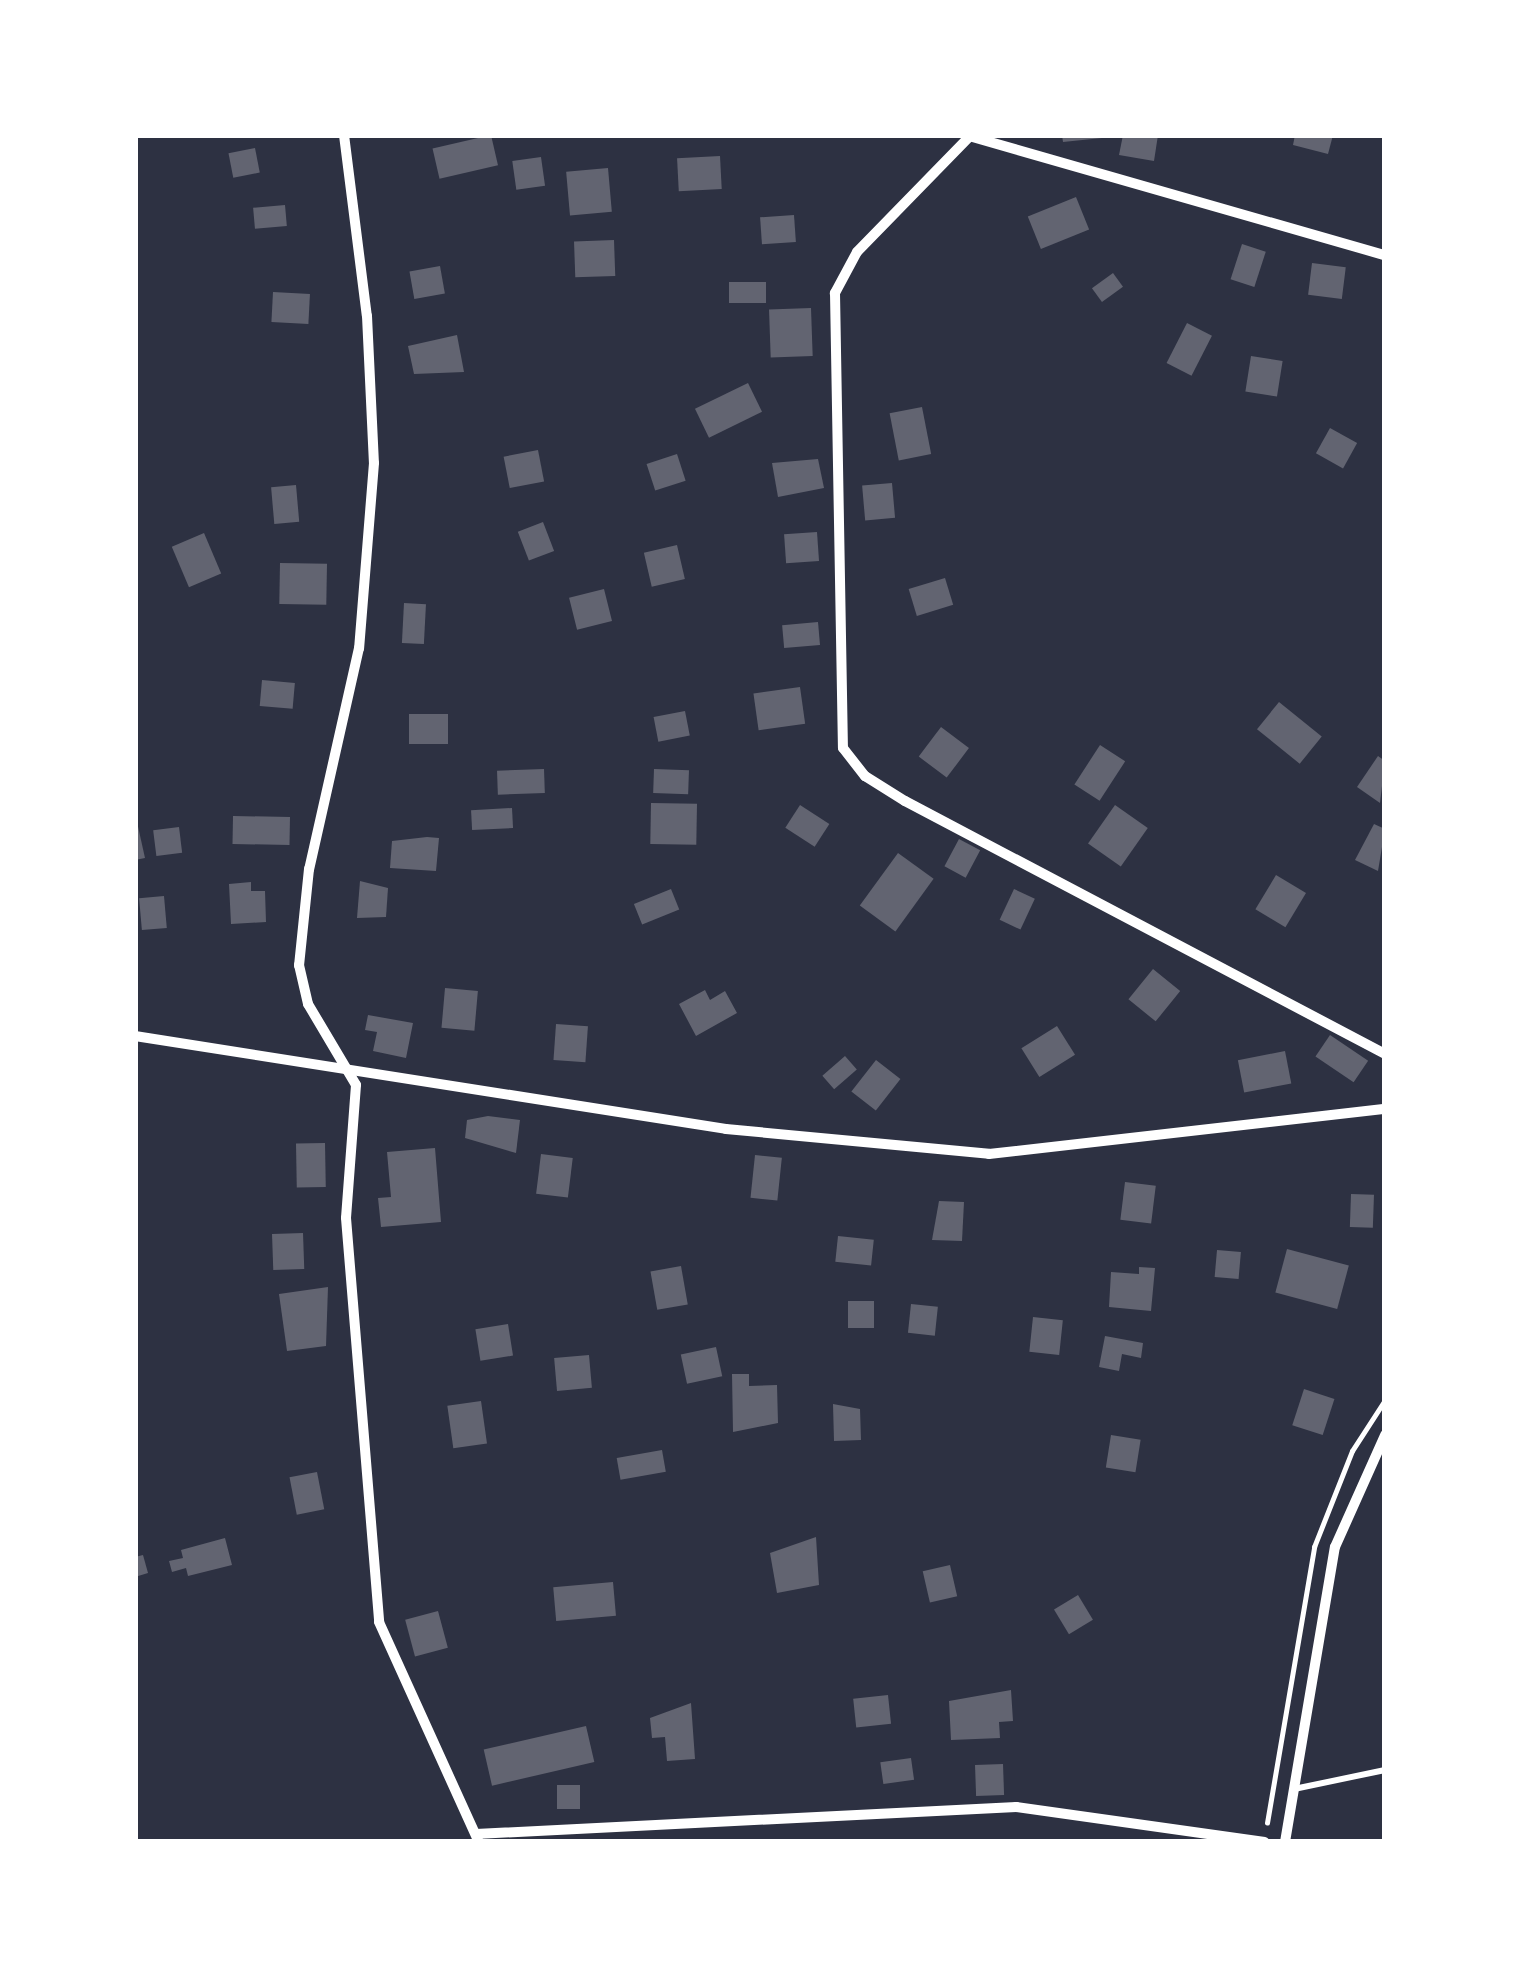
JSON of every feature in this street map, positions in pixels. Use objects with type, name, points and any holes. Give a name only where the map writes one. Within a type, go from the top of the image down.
[{"type":"street","points":[[344,135],[367,316],[374,463],[359,648],[309,869],[299,965],[308,1004],[349,1070],[357,1111],[346,1218],[380,1622],[478,1838],[1016,1807],[1264,1842]]},
{"type":"street","points":[[1385,256],[969,135],[937,178],[857,252],[835,292],[843,748],[865,776],[905,801],[1385,1054]]},
{"type":"street","points":[[135,1036],[726,1129],[988,1154],[1385,1108]]},
{"type":"street","points":[[1285,1842],[1290,1790],[1335,1547],[1385,1435]]},
{"type":"lane","points":[[1290,1790],[1385,1770]]},
{"type":"building","points":[[491,135],[498,165],[440,179],[433,148]]},
{"type":"building","points":[[1062,135],[1102,135],[1102,138],[1063,142]]},
{"type":"building","points":[[1123,135],[1158,135],[1154,161],[1119,155]]},
{"type":"building","points":[[1295,135],[1333,135],[1328,154],[1293,145]]},
{"type":"building","points":[[255,148],[260,173],[233,178],[228,153]]},
{"type":"building","points":[[720,156],[722,189],[679,191],[677,158]]},
{"type":"building","points":[[541,157],[545,186],[516,190],[512,161]]},
{"type":"building","points":[[608,168],[612,212],[570,215],[566,172]]},
{"type":"building","points":[[1076,197],[1089,229],[1041,249],[1028,216]]},
{"type":"building","points":[[285,205],[287,226],[255,229],[253,208]]},
{"type":"building","points":[[794,215],[796,242],[762,244],[760,217]]},
{"type":"building","points":[[614,240],[615,276],[575,277],[574,241]]},
{"type":"building","points":[[1242,244],[1266,252],[1254,287],[1231,279]]},
{"type":"building","points":[[1312,263],[1346,267],[1342,299],[1308,295]]},
{"type":"building","points":[[440,266],[445,294],[414,299],[409,271]]},
{"type":"building","points":[[1113,273],[1123,287],[1102,302],[1092,288]]},
{"type":"building","points":[[729,282],[766,282],[766,303],[729,303]]},
{"type":"building","points":[[273,292],[310,294],[308,324],[271,322]]},
{"type":"building","points":[[811,308],[813,356],[771,357],[769,309]]},
{"type":"building","points":[[1187,323],[1212,336],[1192,376],[1167,363]]},
{"type":"building","points":[[457,335],[464,372],[414,374],[408,346]]},
{"type":"building","points":[[1251,356],[1283,361],[1277,397],[1245,392]]},
{"type":"building","points":[[748,383],[762,412],[709,438],[695,409]]},
{"type":"building","points":[[922,407],[931,454],[899,460],[890,413]]},
{"type":"building","points":[[1330,428],[1357,443],[1343,468],[1316,453]]},
{"type":"building","points":[[538,450],[544,481],[510,488],[504,457]]},
{"type":"building","points":[[677,454],[686,481],[655,491],[647,464]]},
{"type":"building","points":[[818,459],[824,488],[778,497],[772,463]]},
{"type":"building","points":[[892,483],[895,518],[865,520],[862,486]]},
{"type":"building","points":[[296,485],[299,522],[274,524],[271,487]]},
{"type":"building","points":[[543,522],[554,551],[529,561],[518,532]]},
{"type":"building","points":[[817,532],[819,561],[786,563],[784,534]]},
{"type":"building","points":[[204,533],[221,574],[189,587],[172,547]]},
{"type":"building","points":[[677,545],[685,579],[652,587],[644,553]]},
{"type":"building","points":[[280,563],[327,564],[326,605],[279,604]]},
{"type":"building","points":[[945,578],[953,605],[917,616],[909,589]]},
{"type":"building","points":[[604,589],[612,621],[577,630],[569,598]]},
{"type":"building","points":[[404,603],[426,604],[424,644],[402,643]]},
{"type":"building","points":[[818,622],[820,645],[784,648],[782,625]]},
{"type":"building","points":[[262,680],[295,683],[293,709],[260,706]]},
{"type":"building","points":[[800,687],[805,724],[759,730],[753,694]]},
{"type":"building","points":[[1279,702],[1322,737],[1300,764],[1257,729]]},
{"type":"building","points":[[685,711],[690,736],[658,742],[654,717]]},
{"type":"building","points":[[409,714],[448,714],[448,744],[409,744]]},
{"type":"building","points":[[941,727],[969,748],[947,778],[919,757]]},
{"type":"building","points":[[1100,745],[1125,761],[1100,801],[1074,784]]},
{"type":"building","points":[[1378,756],[1385,761],[1380,803],[1357,787]]},
{"type":"building","points":[[544,769],[545,793],[498,795],[497,771]]},
{"type":"building","points":[[654,769],[689,770],[688,794],[653,793]]},
{"type":"building","points":[[651,803],[697,804],[696,845],[650,844]]},
{"type":"building","points":[[800,805],[829,824],[815,847],[785,828]]},
{"type":"building","points":[[1115,805],[1148,828],[1121,866],[1088,844]]},
{"type":"building","points":[[512,808],[513,828],[472,830],[471,810]]},
{"type":"building","points":[[135,813],[145,858],[135,860]]},
{"type":"building","points":[[233,816],[290,817],[290,845],[233,844]]},
{"type":"building","points":[[1374,824],[1385,829],[1378,871],[1355,860]]},
{"type":"building","points":[[179,827],[182,853],[156,856],[153,830]]},
{"type":"building","points":[[439,838],[436,871],[390,868],[392,841]]},
{"type":"building","points":[[959,839],[980,850],[966,878],[944,866]]},
{"type":"building","points":[[898,853],[934,879],[895,931],[860,906]]},
{"type":"building","points":[[1276,875],[1306,893],[1285,927],[1255,909]]},
{"type":"building","points":[[360,881],[388,888],[386,917],[357,918]]},
{"type":"building","points":[[251,882],[251,891],[265,891],[266,922],[231,924],[229,884]]},
{"type":"building","points":[[671,889],[679,909],[642,924],[634,904]]},
{"type":"building","points":[[1014,889],[1035,899],[1020,930],[1000,920]]},
{"type":"building","points":[[164,896],[167,928],[142,930],[139,898]]},
{"type":"building","points":[[1153,969],[1180,991],[1156,1021],[1128,999]]},
{"type":"building","points":[[445,988],[478,991],[474,1031],[442,1028]]},
{"type":"building","points":[[705,990],[710,1000],[725,991],[737,1013],[696,1036],[679,1004]]},
{"type":"building","points":[[368,1015],[413,1023],[406,1058],[373,1051],[377,1032],[365,1030]]},
{"type":"building","points":[[556,1024],[588,1026],[585,1062],[553,1060]]},
{"type":"building","points":[[1057,1026],[1075,1055],[1039,1077],[1021,1048]]},
{"type":"building","points":[[1330,1035],[1368,1061],[1354,1082],[1315,1057]]},
{"type":"building","points":[[1285,1051],[1291,1083],[1244,1093],[1238,1060]]},
{"type":"building","points":[[845,1056],[857,1070],[834,1089],[822,1076]]},
{"type":"building","points":[[876,1060],[900,1079],[876,1111],[851,1092]]},
{"type":"building","points":[[488,1116],[520,1120],[516,1153],[465,1138],[467,1120]]},
{"type":"building","points":[[325,1143],[326,1187],[297,1187],[296,1144]]},
{"type":"building","points":[[435,1148],[441,1222],[381,1227],[378,1198],[391,1197],[387,1152]]},
{"type":"building","points":[[541,1154],[573,1158],[568,1198],[536,1194]]},
{"type":"building","points":[[755,1155],[782,1158],[777,1201],[751,1198]]},
{"type":"building","points":[[1125,1182],[1156,1186],[1151,1223],[1120,1220]]},
{"type":"building","points":[[1351,1194],[1374,1195],[1373,1228],[1350,1227]]},
{"type":"building","points":[[939,1201],[964,1202],[962,1241],[932,1240]]},
{"type":"building","points":[[303,1233],[304,1269],[273,1270],[272,1234]]},
{"type":"building","points":[[838,1236],[874,1240],[871,1266],[835,1262]]},
{"type":"building","points":[[1287,1249],[1349,1266],[1337,1309],[1275,1292]]},
{"type":"building","points":[[1217,1250],[1241,1252],[1239,1279],[1215,1277]]},
{"type":"building","points":[[681,1266],[688,1304],[657,1310],[650,1271]]},
{"type":"building","points":[[1139,1267],[1155,1268],[1151,1311],[1109,1307],[1111,1272],[1139,1274]]},
{"type":"building","points":[[328,1287],[326,1346],[287,1351],[279,1294]]},
{"type":"building","points":[[848,1301],[874,1301],[874,1328],[848,1328]]},
{"type":"building","points":[[911,1304],[938,1307],[935,1336],[908,1333]]},
{"type":"building","points":[[1033,1317],[1063,1320],[1059,1355],[1029,1352]]},
{"type":"building","points":[[508,1324],[513,1356],[480,1361],[475,1329]]},
{"type":"building","points":[[1105,1336],[1143,1343],[1141,1358],[1122,1354],[1119,1371],[1099,1367]]},
{"type":"building","points":[[716,1347],[722,1376],[687,1384],[681,1354]]},
{"type":"building","points":[[589,1355],[592,1388],[557,1391],[554,1358]]},
{"type":"building","points":[[732,1374],[749,1374],[749,1386],[777,1385],[778,1423],[733,1432]]},
{"type":"building","points":[[1304,1389],[1334,1399],[1323,1435],[1292,1425]]},
{"type":"building","points":[[481,1401],[487,1444],[453,1448],[447,1406]]},
{"type":"building","points":[[833,1404],[860,1409],[861,1440],[834,1441]]},
{"type":"building","points":[[1111,1435],[1141,1440],[1135,1472],[1106,1468]]},
{"type":"building","points":[[662,1450],[666,1472],[621,1480],[617,1458]]},
{"type":"building","points":[[317,1472],[324,1509],[297,1515],[290,1477]]},
{"type":"building","points":[[816,1537],[819,1585],[777,1593],[770,1553]]},
{"type":"building","points":[[225,1538],[232,1565],[188,1576],[186,1568],[172,1572],[169,1561],[183,1558],[181,1550]]},
{"type":"building","points":[[143,1555],[148,1573],[135,1577],[135,1557]]},
{"type":"building","points":[[950,1565],[957,1596],[930,1602],[923,1571]]},
{"type":"building","points":[[613,1582],[616,1616],[556,1621],[553,1587]]},
{"type":"building","points":[[1078,1595],[1093,1620],[1069,1634],[1054,1609]]},
{"type":"building","points":[[438,1611],[448,1648],[415,1657],[405,1620]]},
{"type":"building","points":[[1011,1690],[1013,1721],[999,1722],[1000,1738],[951,1740],[949,1701]]},
{"type":"building","points":[[888,1695],[891,1724],[856,1727],[853,1699]]},
{"type":"building","points":[[691,1703],[695,1759],[667,1761],[665,1737],[652,1738],[650,1718]]},
{"type":"building","points":[[586,1726],[594,1762],[492,1786],[484,1750]]},
{"type":"building","points":[[911,1758],[914,1780],[883,1784],[880,1762]]},
{"type":"building","points":[[1003,1764],[1004,1795],[976,1796],[975,1765]]},
{"type":"building","points":[[557,1785],[580,1785],[580,1809],[557,1809]]}]
